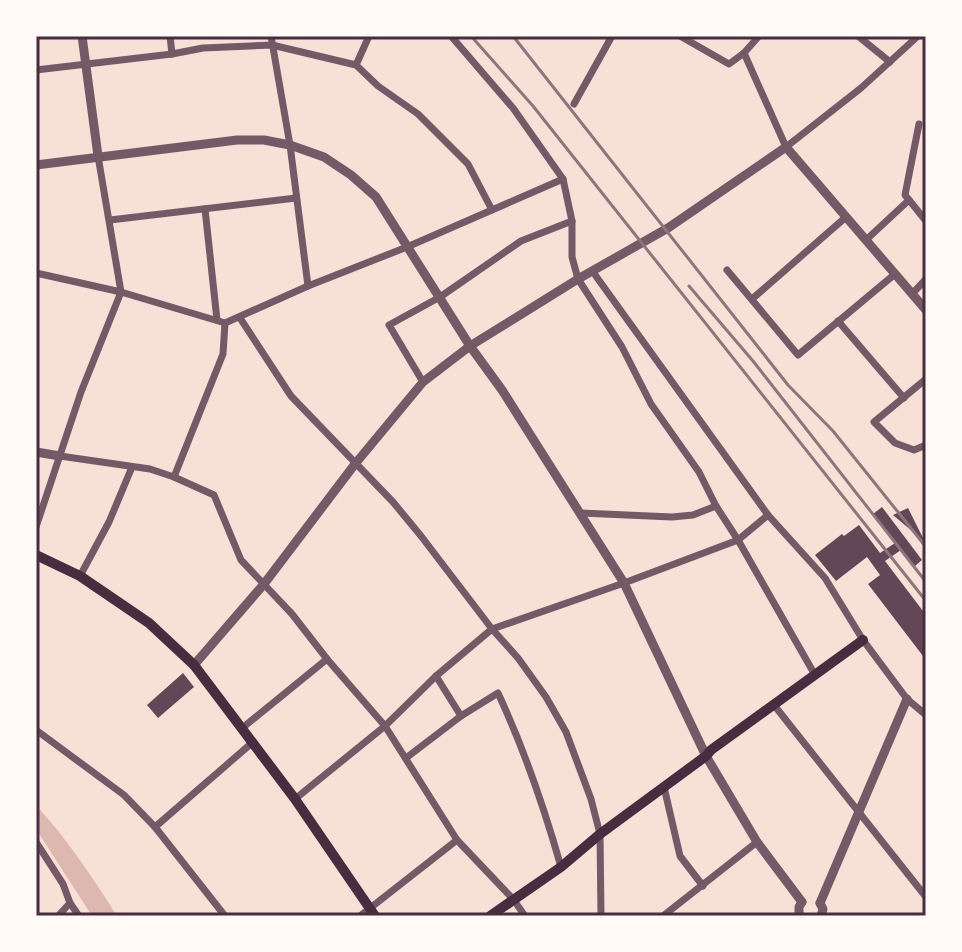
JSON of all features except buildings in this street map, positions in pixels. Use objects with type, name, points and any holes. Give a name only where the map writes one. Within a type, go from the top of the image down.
[{"type":"main road","points":[[36,555],[80,576],[149,623],[194,665],[295,799],[368,914]]},
{"type":"main road","points":[[490,916],[561,867],[711,750],[863,640]]},
{"type":"street","points":[[36,527],[81,392],[121,292],[82,36]]},
{"type":"street","points":[[170,36],[172,54]]},
{"type":"street","points":[[356,65],[369,36]]},
{"type":"street","points":[[451,36],[513,108],[563,179],[572,221],[572,257],[578,279],[622,347],[651,404],[699,472],[815,675]]},
{"type":"street","points":[[574,104],[612,36]]},
{"type":"street","points":[[680,36],[729,64],[759,36]]},
{"type":"street","points":[[858,36],[890,62]]},
{"type":"street","points":[[194,665],[264,584],[355,464],[423,382],[470,346],[668,228],[786,147],[861,88],[918,36]]},
{"type":"street","points":[[36,70],[272,40],[356,65],[378,86],[418,114],[468,164],[492,210]]},
{"type":"street","points":[[272,40],[290,145],[308,286]]},
{"type":"street","points":[[744,53],[786,147],[926,310]]},
{"type":"street","points":[[919,124],[905,195],[926,221]]},
{"type":"street","points":[[36,165],[237,140],[264,140],[324,157],[376,197],[624,583],[706,756],[757,842],[802,902]]},
{"type":"street","points":[[36,273],[121,292],[221,321],[240,318],[308,286],[563,179]]},
{"type":"street","points":[[110,220],[296,198]]},
{"type":"street","points":[[866,240],[909,200]]},
{"type":"street","points":[[174,477],[223,354],[205,209]]},
{"type":"street","points":[[752,299],[846,217]]},
{"type":"street","points":[[423,382],[389,325],[440,297],[521,241],[572,221]]},
{"type":"street","points":[[727,270],[798,355],[895,274]]},
{"type":"street","points":[[593,272],[768,515],[825,578],[863,640],[907,699],[926,715]]},
{"type":"street","points":[[912,294],[926,279]]},
{"type":"street","points":[[240,318],[291,396],[393,502],[546,697],[566,732],[591,799],[600,834],[601,916]]},
{"type":"street","points":[[838,321],[904,398]]},
{"type":"street","points":[[926,379],[874,422],[895,443],[914,450],[926,445]]},
{"type":"street","points":[[36,452],[150,469],[214,495],[241,560],[292,614],[385,726],[457,840],[525,916]]},
{"type":"street","points":[[80,576],[109,522],[132,467]]},
{"type":"street","points":[[581,513],[672,517],[693,515],[716,506]]},
{"type":"street","points":[[295,799],[385,726],[436,676],[492,629],[738,540],[768,515]]},
{"type":"street","points":[[241,729],[327,659]]},
{"type":"street","points":[[436,676],[461,716]]},
{"type":"street","points":[[406,758],[461,716],[498,693],[548,822],[561,867]]},
{"type":"street","points":[[820,903],[907,699]]},
{"type":"street","points":[[774,705],[926,897]]},
{"type":"street","points":[[36,730],[124,795],[155,827],[225,916]]},
{"type":"street","points":[[155,827],[253,742]]},
{"type":"street","points":[[664,787],[680,856],[703,886]]},
{"type":"street","points":[[368,914],[457,840]]},
{"type":"street","points":[[36,842],[79,916]]},
{"type":"street","points":[[663,916],[757,842]]},
{"type":"street","points":[[799,916],[802,902],[811,898],[820,903],[823,909],[821,916]]},
{"type":"street","points":[[58,916],[70,903]]},
{"type":"shaded area","points":[[36,805],[79,859],[117,916],[92,916],[36,829]]},
{"type":"railway","points":[[471,36],[533,106],[926,601]]},
{"type":"railway","points":[[513,36],[788,385],[833,431],[926,547]]},
{"type":"railway","points":[[689,286],[753,361],[926,582]]}]
